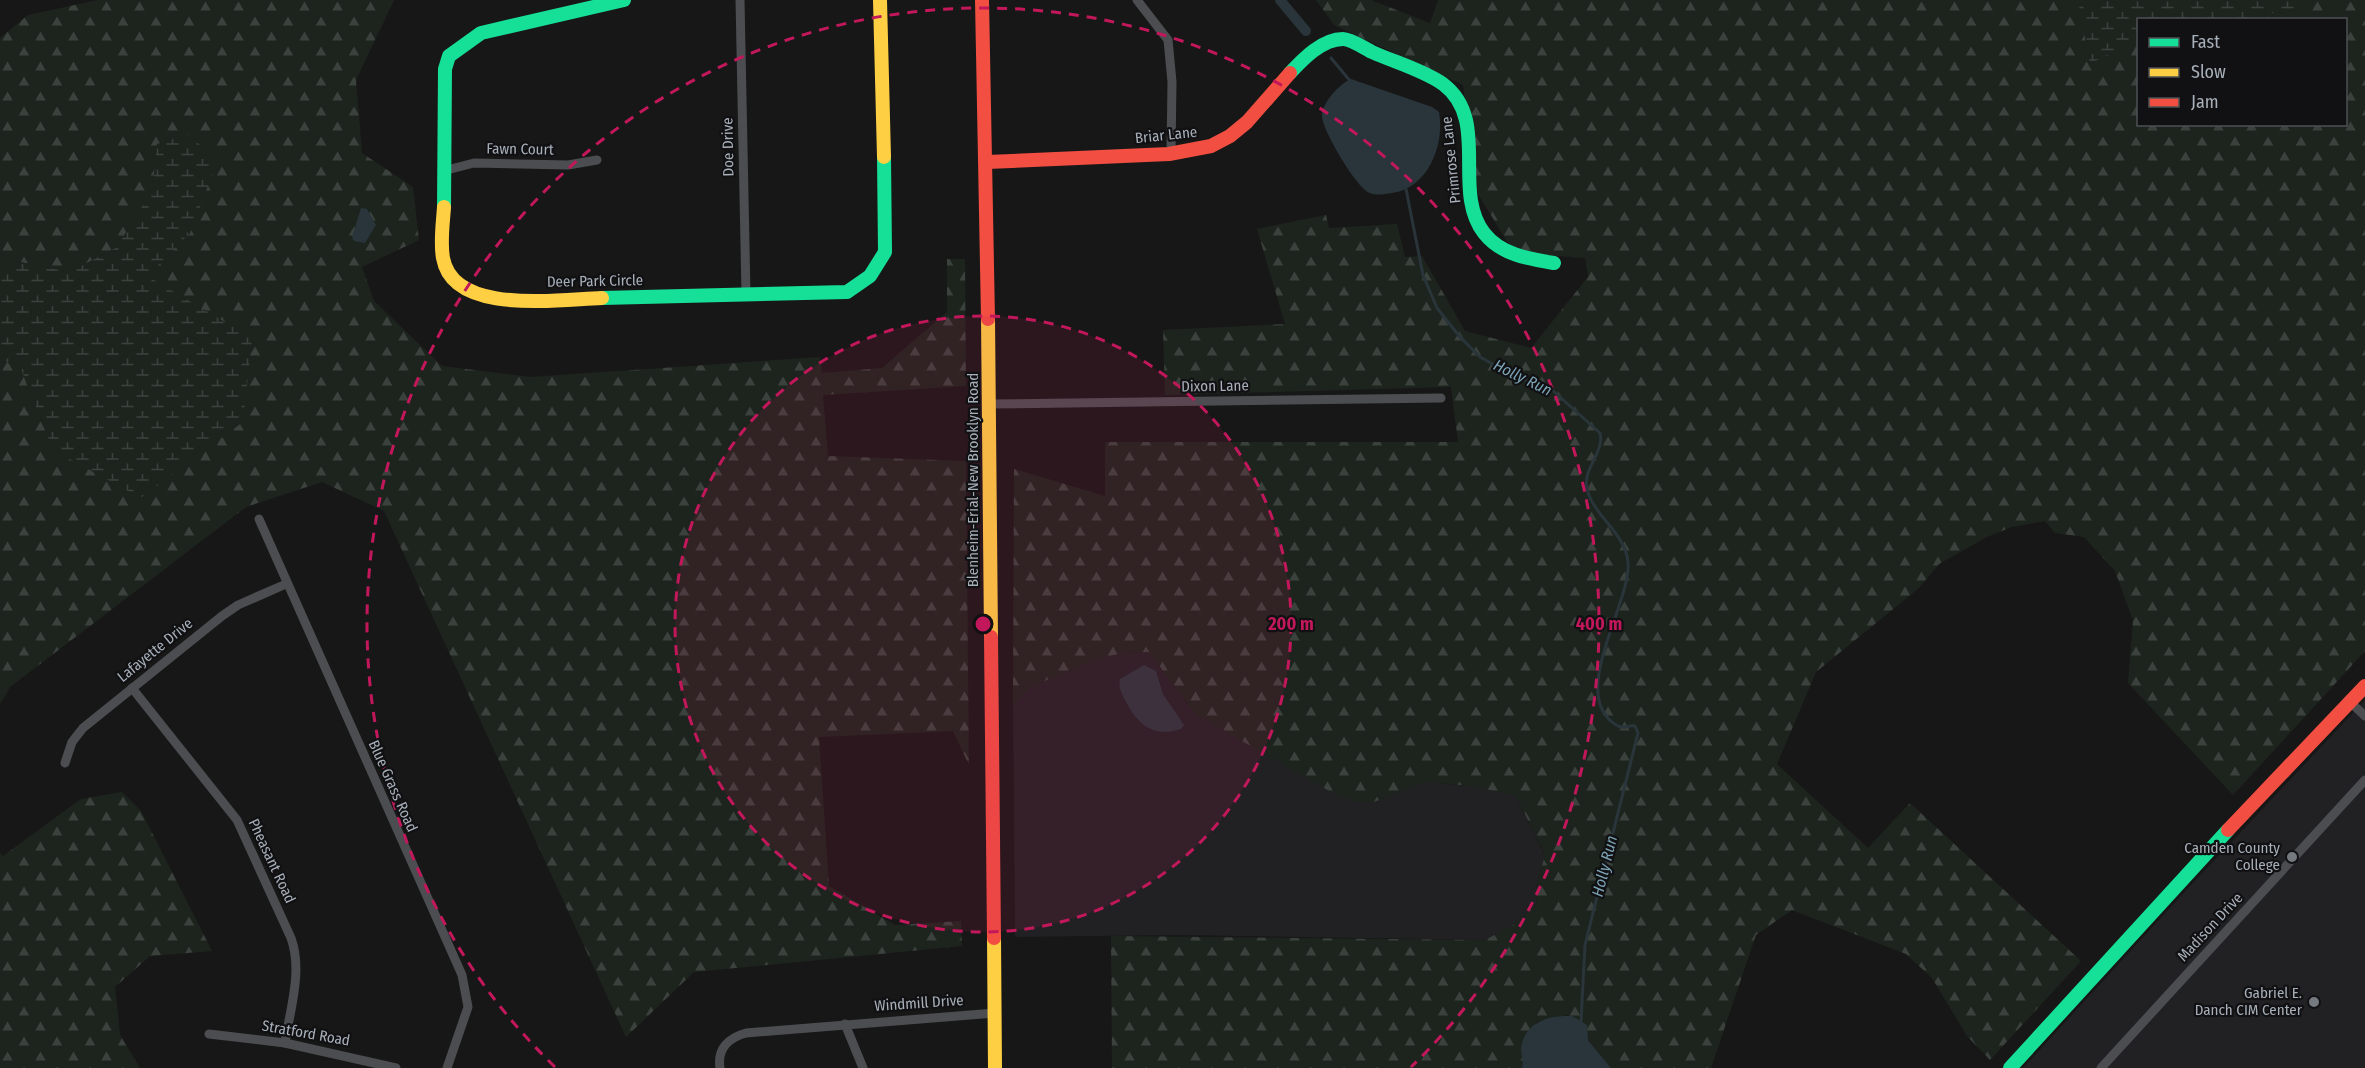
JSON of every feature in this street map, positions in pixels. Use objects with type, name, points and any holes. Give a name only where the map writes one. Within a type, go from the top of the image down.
[{"type":"street","name":"Deer Park Circle","points":[[624,0],[481,33],[454,50],[449,56],[443,85],[443,260],[452,279],[479,297],[497,300],[847,292],[866,283],[880,264],[885,252],[884,116],[879,0]]},
{"type":"street","name":"Doe Drive","points":[[740,0],[746,294]]},
{"type":"street","name":"Blenheim-Erial-New Brooklyn Road","points":[[982,0],[990,404],[989,591],[995,1068]]},
{"type":"street","points":[[1137,0],[1168,40],[1172,82],[1171,152]]},
{"type":"street","name":"Primrose Lane","points":[[1310,53],[1329,40],[1344,39],[1441,83],[1454,94],[1467,124],[1469,190],[1478,222],[1499,247],[1524,257],[1554,263]]},
{"type":"street","name":"Briar Lane","points":[[987,162],[1171,152],[1212,146],[1247,123],[1310,53]]},
{"type":"street","name":"Fawn Court","points":[[443,171],[474,163],[568,165],[597,160]]},
{"type":"street","name":"Dixon Lane","points":[[990,404],[1441,398]]},
{"type":"street","name":"Blue Grass Road","points":[[259,519],[466,987],[467,1016],[447,1068]]},
{"type":"street","name":"Lafayette Drive","points":[[65,763],[77,734],[222,615],[238,605],[286,584]]},
{"type":"street","points":[[2010,1068],[2365,686]]},
{"type":"street","name":"Pheasant Road","points":[[132,688],[237,820],[291,938],[296,956],[296,973],[285,1042]]},
{"type":"street","points":[[2350,702],[2365,716]]},
{"type":"street","name":"Madison Drive","points":[[2101,1068],[2365,780]]},
{"type":"street","name":"Windmill Drive","points":[[720,1068],[719,1060],[723,1046],[736,1036],[845,1024],[995,1013]]},
{"type":"street","points":[[845,1024],[863,1068]]},
{"type":"street","name":"Stratford Road","points":[[209,1034],[285,1042],[396,1068]]},
{"type":"shaded area","points":[[1351,79],[1432,107],[1439,112],[1439,138],[1431,163],[1415,183],[1405,189],[1378,195],[1364,189],[1349,171],[1328,134],[1322,117],[1324,106],[1336,90]]},
{"type":"shaded area","points":[[361,208],[367,209],[376,225],[365,243],[354,241],[352,237]]},
{"type":"shaded area","points":[[1149,652],[1195,714],[1374,802],[1426,782],[1471,786],[1516,796],[1545,856],[1538,880],[1536,904],[1513,925],[1485,940],[1179,935],[1015,937],[1013,703],[1030,687],[1098,659],[1123,653]]},
{"type":"shaded area","points":[[1144,665],[1156,671],[1163,694],[1184,725],[1181,729],[1163,732],[1148,728],[1131,710],[1121,691],[1120,679]]},
{"type":"shaded area","name":"Camden County College","points":[[2365,700],[2365,1068],[2023,1068],[2190,886]]},
{"type":"shaded area","points":[[1572,1016],[1587,1025],[1588,1040],[1611,1068],[1522,1068],[1523,1040],[1532,1026],[1555,1017]]},
{"type":"green space","points":[[98,0],[394,0],[356,80],[362,153],[413,187],[419,240],[362,267],[374,301],[442,366],[531,377],[820,357],[822,373],[882,368],[947,312],[947,259],[965,259],[966,386],[823,395],[828,456],[966,461],[969,765],[953,731],[819,737],[829,886],[895,925],[961,921],[962,946],[694,972],[626,1037],[384,511],[322,482],[246,507],[10,687],[0,704],[0,361],[19,364],[53,450],[147,276],[190,233],[157,144],[153,189],[117,247],[70,272],[10,260],[0,270],[0,38],[28,15]]},
{"type":"green space","points":[[1316,0],[1371,0],[1430,23],[1438,0],[2078,0],[2090,63],[2137,39],[2137,126],[2347,126],[2347,18],[2259,18],[2259,14],[2310,10],[2313,0],[2365,0],[2365,651],[2233,795],[2128,683],[2133,620],[2115,571],[2084,537],[2055,533],[2045,521],[2012,527],[1987,537],[1939,564],[1919,588],[1816,672],[1777,764],[1868,848],[1910,803],[2081,961],[1990,1060],[1967,1036],[1932,978],[1906,954],[1792,910],[1756,935],[1711,1068],[1611,1068],[1568,1015],[1536,1022],[1522,1068],[1112,1068],[1111,936],[1485,940],[1513,925],[1536,904],[1538,880],[1545,855],[1516,796],[1471,786],[1426,782],[1374,802],[1356,802],[1331,792],[1195,714],[1149,652],[1123,653],[1098,659],[1030,687],[1013,703],[1014,469],[1105,496],[1105,442],[1458,442],[1451,387],[1165,395],[1163,330],[1285,324],[1257,229],[1326,215],[1329,228],[1397,224],[1405,257],[1422,256],[1465,331],[1531,348],[1588,277],[1585,258],[1514,253],[1478,194],[1463,85],[1334,25]]},
{"type":"green space","points":[[2078,0],[2313,0],[2310,10],[2260,14],[2259,18],[2137,18],[2137,39],[2090,64]]},
{"type":"green space","points":[[189,134],[217,162],[190,233],[147,276],[252,338],[243,422],[141,498],[53,450],[19,364],[0,361],[0,270],[10,260],[70,272],[117,247],[153,189],[157,144]]},
{"type":"green space","points":[[122,792],[141,811],[212,951],[150,956],[115,987],[120,1035],[140,1068],[0,1068],[0,853],[3,856],[81,799]]},
{"type":"waterway","name":"Holly Run","points":[[1280,0],[1306,31]]},
{"type":"waterway","name":"Holly Run","points":[[1331,58],[1351,82]]},
{"type":"waterway","name":"Holly Run","points":[[1406,189],[1423,275],[1437,308],[1460,337],[1480,357],[1516,377],[1550,388],[1600,433],[1601,440],[1588,474],[1587,489],[1596,508],[1616,534],[1626,552],[1628,563],[1626,581],[1599,673],[1598,694],[1604,713],[1620,727],[1635,726],[1638,733],[1585,945],[1581,1021]]},
{"type":"traffic: fast","points":[[444,207],[445,69],[449,56],[481,33],[624,0]]},
{"type":"traffic: fast","points":[[1290,73],[1320,46],[1335,40],[1346,39],[1418,70],[1443,84],[1457,99],[1465,116],[1470,197],[1475,216],[1484,233],[1499,246],[1516,255],[1554,263]]},
{"type":"traffic: fast","points":[[602,298],[847,292],[870,276],[885,252],[884,157]]},
{"type":"traffic: fast","points":[[2010,1068],[2228,830]]},
{"type":"traffic: slow","points":[[880,0],[884,157]]},
{"type":"traffic: slow","points":[[444,207],[443,258],[451,276],[466,289],[510,300],[602,298]]},
{"type":"traffic: slow","points":[[988,319],[991,637]]},
{"type":"traffic: slow","points":[[994,938],[995,1068]]},
{"type":"traffic: jam","points":[[982,0],[988,319]]},
{"type":"traffic: jam","points":[[987,162],[1169,154],[1211,146],[1230,136],[1247,122],[1290,73]]},
{"type":"traffic: jam","points":[[991,637],[994,938]]},
{"type":"traffic: jam","points":[[2228,830],[2365,686]]},
{"type":"place","name":"Camden County College","points":[[2292,857]]},
{"type":"place","name":"Gabriel E. Danch CIM Center","points":[[2314,1002]]}]
